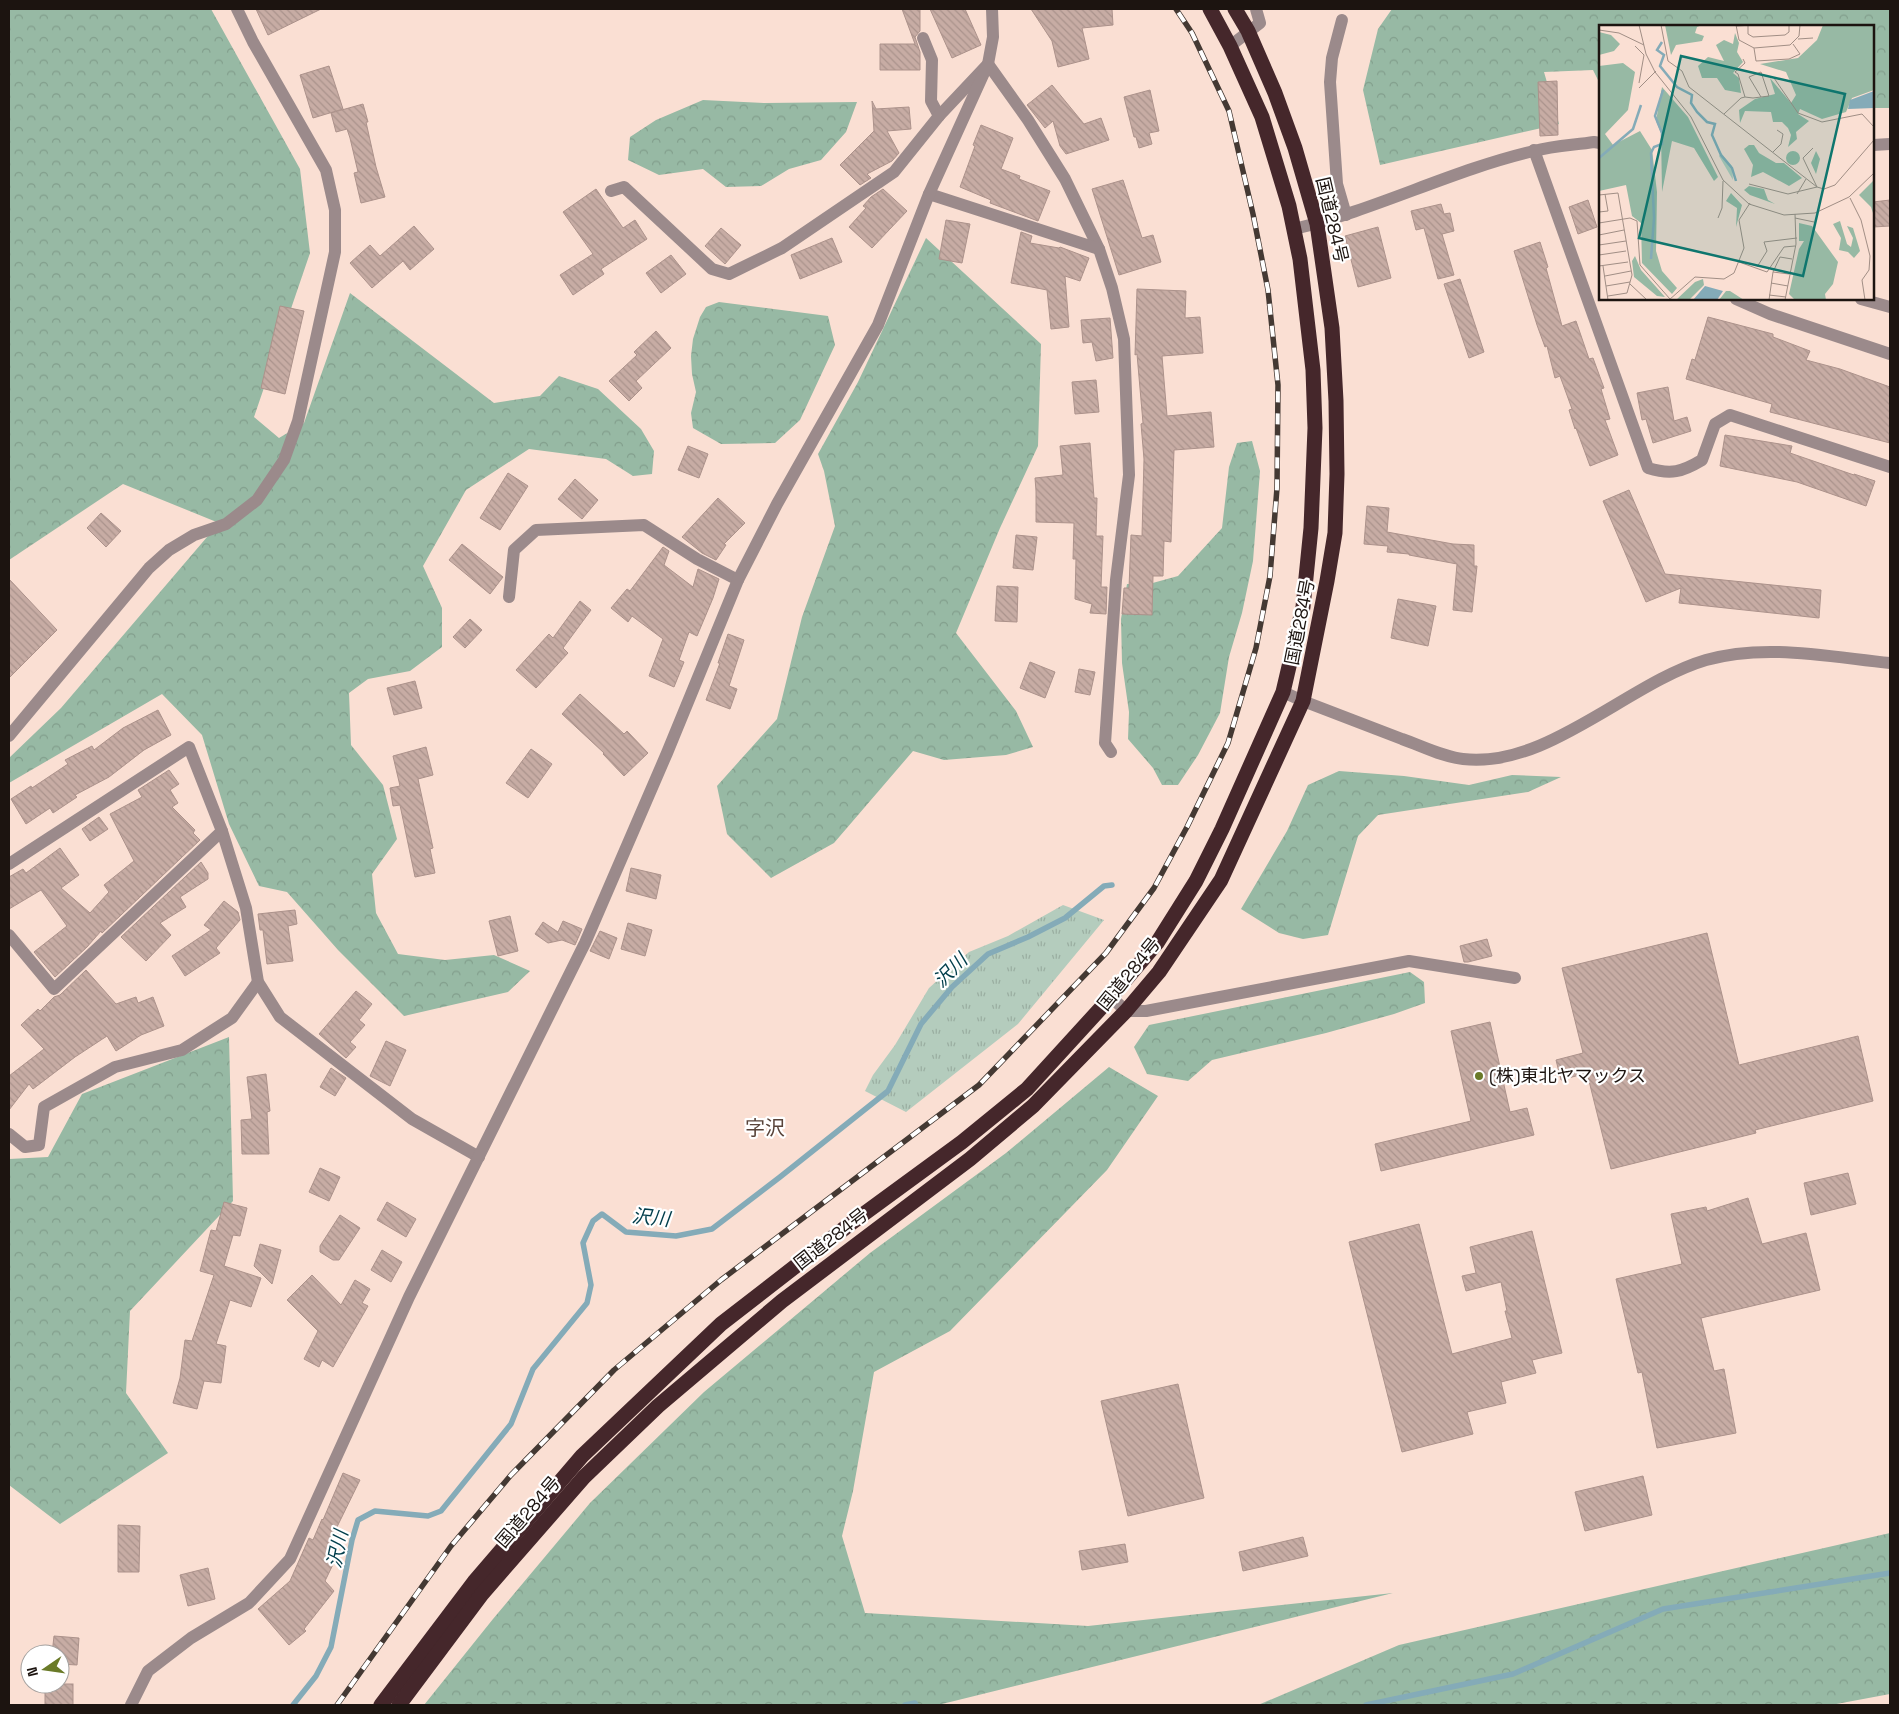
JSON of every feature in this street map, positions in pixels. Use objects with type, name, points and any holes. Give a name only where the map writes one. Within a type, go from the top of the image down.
[{"type":"highway","name":"国道284号","points":[[381,1705],[474,1582],[582,1456],[720,1324],[850,1224],[962,1142],[1027,1089],[1111,997],[1157,943],[1196,881],[1222,829],[1283,692],[1303,607],[1311,528],[1315,428],[1314,370],[1300,259],[1289,206],[1262,118],[1230,46],[1210,9]]},
{"type":"highway","name":"国道284号","points":[[399,1705],[482,1594],[584,1477],[658,1406],[782,1301],[970,1159],[1033,1106],[1126,1011],[1159,972],[1221,880],[1303,701],[1327,581],[1334,533],[1337,474],[1332,328],[1317,224],[1295,148],[1275,93],[1248,31],[1235,9]]},
{"type":"street","points":[[9,736],[149,568],[170,550],[194,535],[226,524],[257,500],[284,460],[298,422],[335,252],[334,210],[326,170],[253,42],[237,9]]},
{"type":"street","points":[[131,1705],[148,1671],[191,1638],[249,1603],[290,1558],[409,1297],[585,943],[668,752],[738,580],[777,504],[878,325],[929,194],[988,64],[992,37],[992,9]]},
{"type":"street","points":[[1230,46],[1260,23],[1256,9]]},
{"type":"street","points":[[1342,20],[1332,58],[1330,82],[1337,184],[1346,215]]},
{"type":"street","points":[[923,38],[932,60],[931,101],[939,116]]},
{"type":"street","points":[[611,191],[624,187],[712,269],[730,274],[782,248],[894,172],[939,116],[988,64]]},
{"type":"street","points":[[988,64],[1028,120],[1066,179],[1099,249],[1112,288],[1124,339],[1129,475],[1116,580],[1105,743],[1112,752]]},
{"type":"street","points":[[1294,229],[1346,215],[1462,173],[1534,150],[1599,143]]},
{"type":"street","points":[[1874,145],[1890,144]]},
{"type":"street","points":[[1534,150],[1648,468],[1665,473],[1689,468],[1702,460],[1715,424],[1730,415],[1890,467]]},
{"type":"street","points":[[929,194],[1099,249]]},
{"type":"street","points":[[1738,300],[1770,314],[1846,341],[1890,354]]},
{"type":"street","points":[[1865,300],[1890,307]]},
{"type":"street","points":[[509,597],[514,550],[536,530],[644,525],[697,559],[738,580]]},
{"type":"street","points":[[1283,692],[1432,750],[1463,759],[1490,759],[1524,751],[1554,738],[1662,677],[1708,660],[1757,652],[1784,652],[1890,663]]},
{"type":"street","points":[[9,864],[190,747],[222,831],[246,908],[258,982],[280,1017],[412,1119],[479,1156]]},
{"type":"street","points":[[9,935],[54,989],[222,831]]},
{"type":"street","points":[[1111,997],[1126,1011],[1146,1011],[1409,961],[1515,978]]},
{"type":"street","points":[[9,1134],[25,1147],[39,1145],[44,1106],[115,1068],[182,1050],[232,1018],[258,982]]},
{"type":"green space","points":[[9,9],[211,9],[300,169],[310,253],[254,417],[279,438],[304,423],[350,293],[494,403],[540,396],[559,376],[598,389],[641,429],[654,451],[652,474],[633,476],[606,459],[529,449],[466,490],[423,566],[442,608],[442,647],[410,671],[368,679],[349,693],[351,745],[383,785],[397,839],[372,874],[376,913],[398,954],[445,960],[494,955],[530,971],[508,992],[404,1016],[338,950],[287,892],[259,886],[229,824],[202,735],[162,694],[9,783],[9,758],[61,708],[219,523],[123,484],[9,560]]},
{"type":"green space","points":[[1392,9],[1890,9],[1890,108],[1874,108],[1874,25],[1599,25],[1599,82],[1593,70],[1544,72],[1559,124],[1380,165],[1363,90],[1378,29]]},
{"type":"green space","points":[[703,100],[764,103],[857,102],[846,132],[821,160],[789,169],[761,186],[726,187],[703,169],[659,175],[628,160],[630,137],[656,120]]},
{"type":"green space","points":[[926,238],[1041,344],[1038,446],[1000,528],[956,633],[1016,711],[1033,747],[1006,755],[944,760],[913,751],[834,843],[771,878],[727,834],[717,786],[777,719],[802,617],[835,526],[824,471],[818,454],[858,382]]},
{"type":"green space","points":[[719,302],[828,316],[835,345],[800,420],[775,443],[721,444],[693,428],[691,413],[696,392],[692,374],[691,356],[693,339],[700,317],[706,307]]},
{"type":"green space","points":[[1252,441],[1260,471],[1253,561],[1242,613],[1229,657],[1220,713],[1198,755],[1178,785],[1162,785],[1153,768],[1128,739],[1129,712],[1122,663],[1121,619],[1127,584],[1149,584],[1178,576],[1222,528],[1229,467],[1237,443]]},
{"type":"green space","points":[[1339,771],[1404,776],[1469,785],[1512,775],[1561,777],[1528,792],[1378,815],[1358,836],[1328,935],[1303,939],[1279,933],[1241,909],[1287,831],[1308,785]]},
{"type":"green space","points":[[1063,905],[1104,920],[1018,1024],[906,1112],[865,1091],[873,1075],[895,1045],[929,988],[969,952],[1008,936]]},
{"type":"green space","points":[[1410,972],[1424,982],[1425,1003],[1394,1014],[1326,1033],[1212,1060],[1188,1081],[1147,1074],[1134,1047],[1149,1025]]},
{"type":"green space","points":[[229,1037],[233,1201],[130,1311],[126,1393],[168,1453],[60,1524],[9,1485],[9,1159],[48,1157],[82,1094]]},
{"type":"green space","points":[[1109,1067],[1158,1096],[1107,1170],[950,1331],[874,1372],[853,1491],[842,1536],[865,1613],[1088,1626],[1393,1593],[938,1705],[424,1705],[590,1503],[704,1392],[870,1253],[1006,1153]]},
{"type":"green space","points":[[1890,1533],[1890,1694],[1831,1705],[1258,1705],[1399,1645]]},
{"type":"building","points":[[256,9],[321,9],[268,35]]},
{"type":"building","points":[[902,9],[920,9],[920,31],[915,37],[920,52],[920,70],[880,70],[880,44],[915,44]]},
{"type":"building","points":[[930,9],[965,9],[981,45],[952,58]]},
{"type":"building","points":[[1031,9],[1112,9],[1113,25],[1082,28],[1089,59],[1058,67],[1052,41]]},
{"type":"building","points":[[329,66],[343,109],[313,118],[300,75]]},
{"type":"building","points":[[1557,81],[1558,135],[1540,136],[1538,82]]},
{"type":"building","points":[[1052,85],[1084,124],[1101,118],[1109,140],[1066,154],[1060,146],[1053,121],[1045,128],[1027,105]]},
{"type":"building","points":[[1150,90],[1159,131],[1149,133],[1152,144],[1139,148],[1136,137],[1134,137],[1124,97]]},
{"type":"building","points":[[872,101],[876,109],[909,107],[911,129],[887,131],[899,153],[892,161],[867,174],[871,178],[860,185],[840,165],[874,131]]},
{"type":"building","points":[[363,104],[376,167],[385,197],[361,203],[354,173],[358,172],[347,129],[336,132],[331,113]]},
{"type":"building","points":[[981,125],[1013,138],[1001,169],[1020,176],[1019,179],[1050,191],[1038,221],[990,203],[991,200],[960,187]]},
{"type":"building","points":[[1123,180],[1142,238],[1153,235],[1161,262],[1119,275],[1092,189]]},
{"type":"building","points":[[596,189],[623,228],[635,220],[647,239],[601,269],[604,274],[573,295],[560,275],[593,254],[563,212]]},
{"type":"building","points":[[883,189],[907,211],[872,248],[849,227],[866,208],[863,206],[871,197]]},
{"type":"building","points":[[1588,200],[1597,227],[1578,234],[1569,207]]},
{"type":"building","points":[[1890,200],[1890,226],[1874,227],[1874,202]]},
{"type":"building","points":[[1441,204],[1444,214],[1450,213],[1454,231],[1442,234],[1454,275],[1438,279],[1424,228],[1416,230],[1411,211]]},
{"type":"building","points":[[946,220],[970,224],[962,263],[939,259]]},
{"type":"building","points":[[414,226],[434,249],[410,270],[403,261],[372,288],[350,263],[370,245],[380,256]]},
{"type":"building","points":[[1378,227],[1391,278],[1358,287],[1345,236]]},
{"type":"building","points":[[721,228],[741,245],[725,264],[705,246]]},
{"type":"building","points":[[1021,232],[1032,236],[1030,243],[1060,247],[1089,258],[1080,281],[1065,276],[1069,327],[1051,329],[1047,290],[1011,283]]},
{"type":"building","points":[[832,238],[842,262],[800,279],[791,255]]},
{"type":"building","points":[[1540,242],[1562,326],[1576,321],[1589,359],[1593,358],[1604,388],[1601,389],[1610,419],[1605,420],[1618,455],[1590,466],[1575,429],[1569,410],[1572,409],[1560,376],[1555,378],[1547,346],[1545,347],[1537,325],[1514,251]]},
{"type":"building","points":[[671,255],[686,274],[661,293],[646,273]]},
{"type":"building","points":[[1460,279],[1484,352],[1469,358],[1444,284]]},
{"type":"building","points":[[1137,289],[1186,291],[1185,318],[1200,317],[1203,353],[1162,356],[1167,416],[1211,412],[1214,447],[1174,450],[1171,542],[1164,541],[1163,576],[1153,576],[1152,615],[1122,614],[1124,588],[1129,588],[1131,535],[1142,536],[1144,459],[1137,354],[1135,355]]},
{"type":"building","points":[[280,306],[304,311],[285,394],[261,388]]},
{"type":"building","points":[[1708,317],[1773,334],[1773,337],[1810,351],[1806,360],[1840,369],[1890,387],[1890,443],[1770,412],[1772,404],[1686,379],[1692,359],[1695,360]]},
{"type":"building","points":[[1110,318],[1113,358],[1096,361],[1092,342],[1083,343],[1081,320]]},
{"type":"building","points":[[656,331],[671,348],[636,381],[642,388],[629,401],[609,381],[637,355],[634,352]]},
{"type":"building","points":[[1096,380],[1099,412],[1075,414],[1072,382]]},
{"type":"building","points":[[1668,387],[1674,421],[1687,417],[1691,431],[1653,443],[1646,419],[1642,420],[1637,393]]},
{"type":"building","points":[[1725,435],[1792,446],[1790,453],[1875,481],[1866,506],[1797,482],[1720,466]]},
{"type":"building","points":[[1090,443],[1094,498],[1097,498],[1096,536],[1103,536],[1101,587],[1107,587],[1106,614],[1090,613],[1092,604],[1075,599],[1076,559],[1073,559],[1074,523],[1036,522],[1035,478],[1063,475],[1060,446]]},
{"type":"building","points":[[688,446],[708,454],[699,478],[678,470]]},
{"type":"building","points":[[508,473],[528,486],[500,530],[480,518]]},
{"type":"building","points":[[575,479],[598,500],[582,519],[558,499]]},
{"type":"building","points":[[1629,490],[1665,574],[1821,590],[1819,618],[1679,603],[1681,588],[1646,602],[1603,501]]},
{"type":"building","points":[[718,498],[745,523],[724,544],[726,545],[716,560],[702,553],[682,537]]},
{"type":"building","points":[[1367,506],[1389,508],[1387,532],[1453,544],[1474,545],[1474,566],[1477,566],[1472,612],[1453,610],[1457,564],[1409,554],[1387,552],[1388,546],[1364,544]]},
{"type":"building","points":[[101,513],[121,531],[106,547],[87,528]]},
{"type":"building","points":[[1016,535],[1037,537],[1033,570],[1013,568]]},
{"type":"building","points":[[462,544],[503,577],[490,594],[449,560]]},
{"type":"building","points":[[663,547],[669,551],[664,565],[693,587],[698,569],[719,579],[697,636],[689,632],[679,660],[684,662],[674,687],[649,676],[663,639],[632,616],[628,622],[611,608],[627,589],[630,591]]},
{"type":"building","points":[[9,579],[57,630],[9,678]]},
{"type":"building","points":[[997,586],[1018,587],[1017,622],[995,621]]},
{"type":"building","points":[[1398,599],[1436,606],[1428,646],[1391,638]]},
{"type":"building","points":[[580,601],[591,610],[563,648],[568,653],[536,688],[516,670],[549,634],[553,638]]},
{"type":"building","points":[[470,619],[482,630],[465,648],[453,637]]},
{"type":"building","points":[[728,634],[744,640],[729,686],[737,689],[730,709],[706,700],[720,663],[718,663]]},
{"type":"building","points":[[1030,662],[1055,672],[1045,698],[1020,688]]},
{"type":"building","points":[[1079,669],[1095,672],[1090,695],[1075,692]]},
{"type":"building","points":[[415,681],[422,708],[394,715],[387,688]]},
{"type":"building","points":[[580,694],[624,734],[627,731],[648,753],[624,776],[604,753],[562,714]]},
{"type":"building","points":[[158,710],[171,735],[144,750],[109,777],[75,795],[77,797],[53,813],[50,808],[26,824],[11,799],[31,786],[32,788],[68,764],[65,760],[92,746],[94,750],[123,728]]},
{"type":"building","points":[[426,747],[433,775],[418,779],[433,848],[430,849],[435,873],[415,877],[400,805],[393,806],[390,788],[400,786],[393,756]]},
{"type":"building","points":[[531,749],[552,764],[528,798],[506,783]]},
{"type":"building","points":[[169,770],[179,784],[170,790],[178,803],[172,807],[195,830],[193,833],[200,840],[102,933],[101,931],[55,977],[34,952],[67,926],[41,890],[9,909],[9,877],[23,869],[26,873],[60,848],[79,875],[61,888],[90,913],[109,892],[104,885],[134,861],[110,814],[142,797],[138,790]]},
{"type":"building","points":[[99,817],[108,829],[90,841],[82,829]]},
{"type":"building","points":[[201,862],[208,873],[208,879],[180,897],[186,907],[160,923],[171,935],[146,961],[121,937]]},
{"type":"building","points":[[631,868],[661,875],[656,899],[626,891]]},
{"type":"building","points":[[224,901],[238,912],[240,920],[216,948],[220,953],[185,976],[172,956],[211,930],[204,925]]},
{"type":"building","points":[[295,910],[297,924],[288,926],[293,961],[267,964],[263,930],[260,930],[258,914]]},
{"type":"building","points":[[510,916],[518,951],[498,956],[489,921]]},
{"type":"building","points":[[563,921],[582,929],[575,945],[562,940],[548,943],[535,934],[543,922],[558,932]]},
{"type":"building","points":[[628,923],[652,930],[645,956],[621,949]]},
{"type":"building","points":[[600,931],[617,938],[609,959],[590,951]]},
{"type":"building","points":[[1707,933],[1739,1065],[1858,1036],[1873,1101],[1755,1130],[1756,1133],[1611,1169],[1587,1073],[1561,1080],[1556,1060],[1583,1053],[1562,968]]},
{"type":"building","points":[[1487,939],[1492,956],[1464,962],[1460,946]]},
{"type":"building","points":[[86,970],[116,1004],[136,997],[138,1003],[153,997],[164,1026],[141,1035],[116,1051],[107,1036],[75,1057],[33,1089],[29,1084],[9,1110],[9,1076],[44,1049],[21,1025],[38,1009],[40,1011],[54,997],[60,995]]},
{"type":"building","points":[[356,991],[372,1004],[359,1020],[365,1025],[350,1042],[356,1047],[346,1058],[319,1034]]},
{"type":"building","points":[[1490,1022],[1510,1112],[1527,1108],[1534,1135],[1381,1171],[1375,1144],[1471,1121],[1451,1031]]},
{"type":"building","points":[[386,1041],[406,1050],[390,1086],[370,1076]]},
{"type":"building","points":[[331,1068],[346,1078],[335,1096],[320,1087]]},
{"type":"building","points":[[266,1074],[270,1111],[267,1112],[269,1154],[242,1154],[241,1120],[252,1119],[247,1077]]},
{"type":"building","points":[[320,1168],[340,1177],[329,1201],[309,1192]]},
{"type":"building","points":[[1848,1173],[1856,1204],[1811,1215],[1804,1183]]},
{"type":"building","points":[[1748,1198],[1762,1244],[1806,1233],[1820,1290],[1701,1318],[1714,1371],[1724,1369],[1736,1433],[1657,1448],[1642,1372],[1638,1373],[1616,1279],[1682,1264],[1671,1214],[1706,1207],[1707,1211]]},
{"type":"building","points":[[224,1202],[247,1208],[240,1236],[233,1235],[224,1266],[261,1278],[251,1307],[230,1300],[216,1344],[226,1346],[221,1383],[204,1381],[197,1409],[173,1403],[180,1378],[185,1340],[192,1341],[214,1275],[200,1271],[211,1230],[216,1231]]},
{"type":"building","points":[[387,1202],[416,1219],[406,1237],[377,1220]]},
{"type":"building","points":[[340,1215],[360,1228],[339,1260],[333,1260],[320,1252],[320,1246]]},
{"type":"building","points":[[1419,1224],[1452,1354],[1512,1338],[1505,1311],[1507,1311],[1501,1282],[1466,1291],[1462,1276],[1476,1273],[1470,1247],[1532,1231],[1562,1353],[1532,1360],[1536,1373],[1501,1382],[1506,1403],[1467,1412],[1473,1434],[1402,1452],[1349,1242]]},
{"type":"building","points":[[260,1244],[281,1250],[272,1284],[254,1266]]},
{"type":"building","points":[[382,1250],[402,1262],[391,1282],[371,1270]]},
{"type":"building","points":[[312,1275],[341,1305],[355,1280],[370,1289],[362,1303],[368,1306],[333,1367],[322,1360],[319,1367],[304,1359],[318,1331],[287,1300]]},
{"type":"building","points":[[1178,1384],[1204,1498],[1128,1516],[1101,1401]]},
{"type":"building","points":[[343,1473],[360,1480],[335,1531],[341,1534],[333,1550],[339,1552],[325,1581],[334,1591],[304,1629],[306,1631],[289,1645],[258,1609],[290,1581],[309,1538],[313,1540],[323,1520]]},
{"type":"building","points":[[1643,1476],[1652,1515],[1585,1531],[1575,1492]]},
{"type":"building","points":[[118,1525],[140,1526],[139,1572],[118,1572]]},
{"type":"building","points":[[1303,1537],[1308,1556],[1243,1571],[1239,1552]]},
{"type":"building","points":[[1125,1544],[1128,1562],[1082,1570],[1079,1551]]},
{"type":"building","points":[[208,1568],[215,1599],[188,1606],[180,1575]]},
{"type":"building","points":[[54,1636],[79,1638],[77,1665],[70,1665],[70,1644],[53,1644]]},
{"type":"building","points":[[70,1684],[73,1684],[73,1705],[45,1705],[45,1694],[70,1694]]},
{"type":"waterway","name":"沢川","points":[[293,1705],[316,1676],[331,1647],[352,1540],[358,1520],[375,1511],[428,1516],[441,1511],[511,1424],[533,1369],[587,1303],[591,1285],[583,1243],[593,1221],[602,1214],[626,1232],[676,1236],[712,1229],[888,1091],[921,1024],[952,987],[988,954],[1028,937],[1065,918],[1104,886],[1112,885]]},
{"type":"waterway","points":[[1366,1705],[1513,1674],[1663,1609],[1890,1573]]},
{"type":"waterway","points":[[905,1705],[915,1703],[916,1705]]},
{"type":"railway","points":[[337,1705],[451,1546],[511,1475],[614,1370],[721,1280],[979,1085],[1106,953],[1154,888],[1187,827],[1228,743],[1256,648],[1270,576],[1277,488],[1278,385],[1268,290],[1253,214],[1229,111],[1192,33],[1176,9]]},
{"type":"place","name":"(株)東北ヤマックス","points":[[1479,1076]]},
{"type":"district","name":"字沢","points":[[765,1128]]}]
